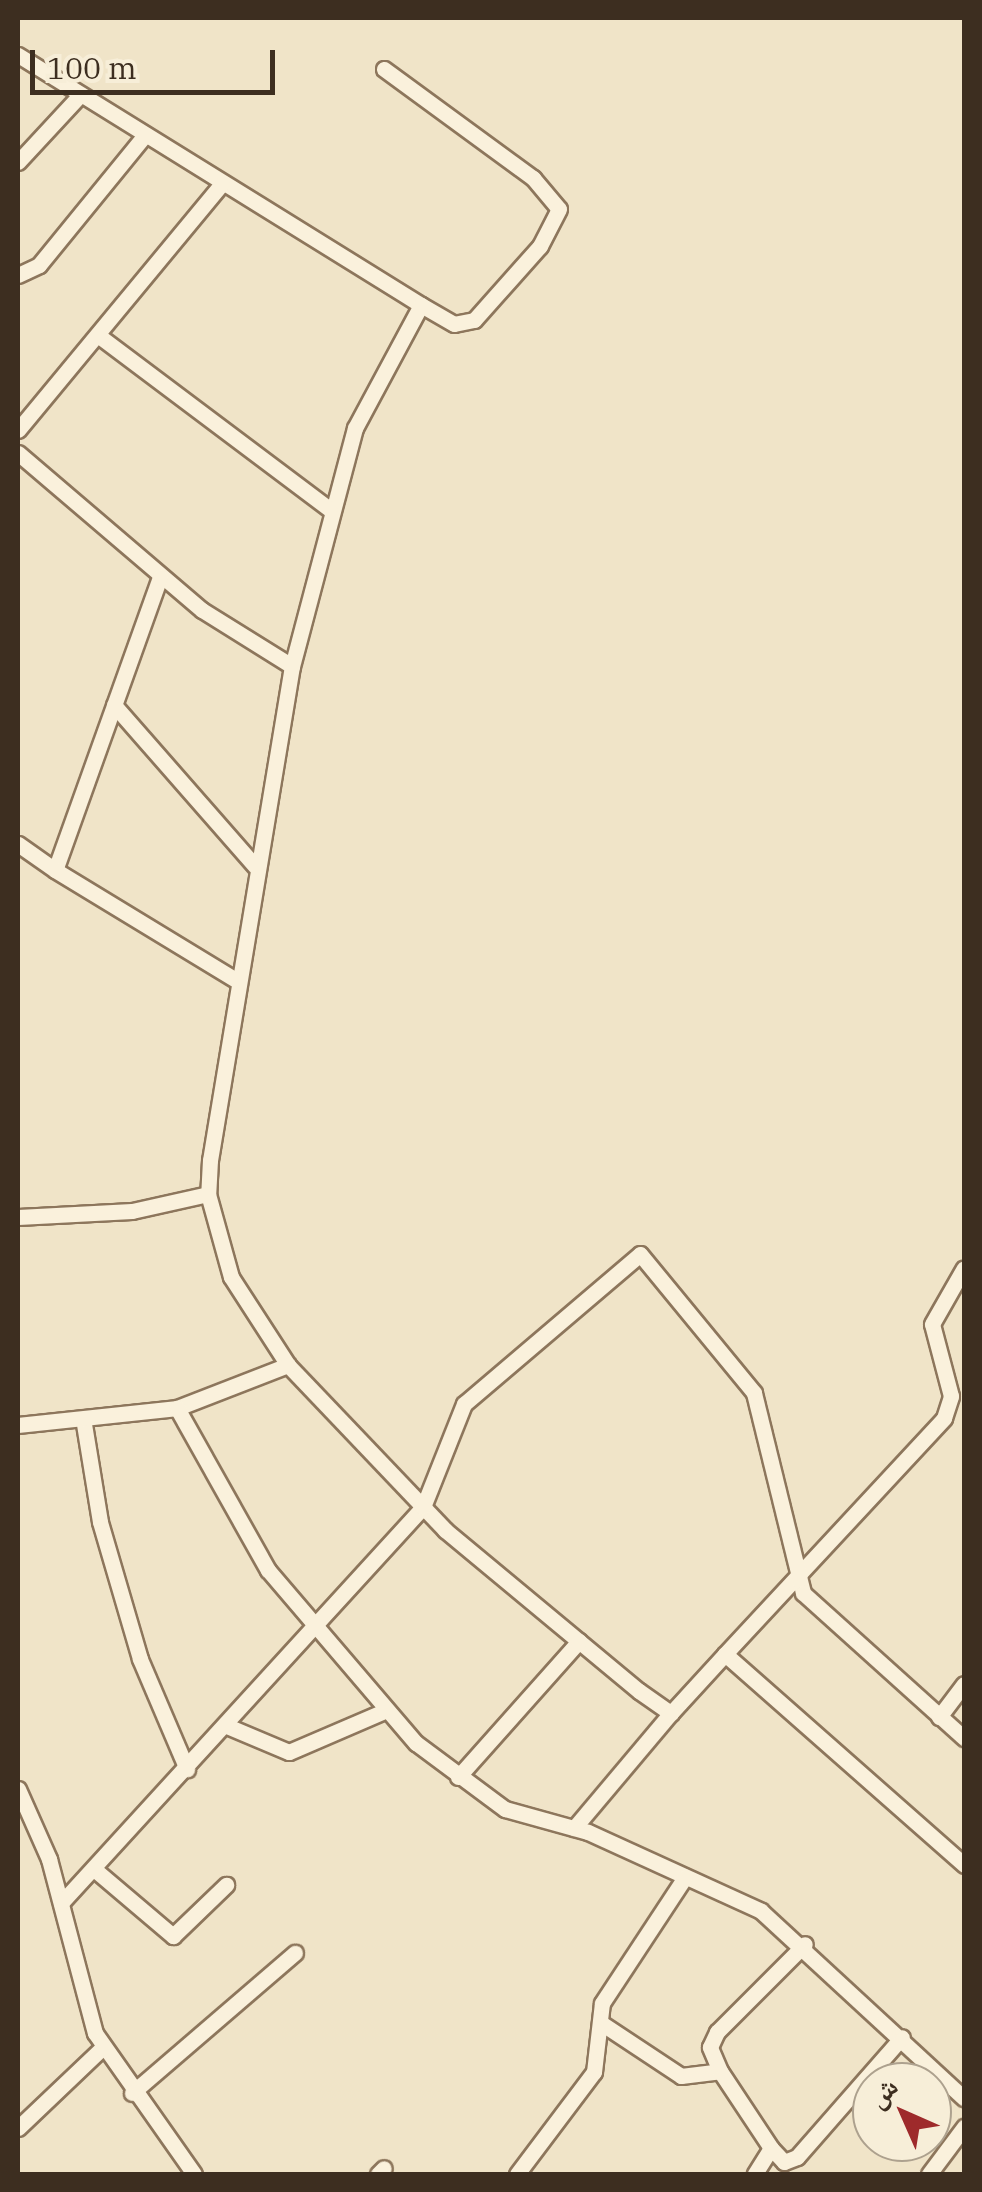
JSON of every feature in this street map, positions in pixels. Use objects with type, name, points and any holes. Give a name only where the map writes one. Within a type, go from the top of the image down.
[{"type":"street","points":[[18,57],[420,305],[454,324],[474,320],[540,246],[558,209],[534,178],[384,69]]},
{"type":"street","points":[[18,162],[80,95]]},
{"type":"street","points":[[18,275],[40,265],[145,136]]},
{"type":"street","points":[[18,430],[222,182]]},
{"type":"street","points":[[420,305],[370,392],[329,510],[292,666],[234,979],[208,1194],[231,1277],[288,1365],[423,1508],[579,1641],[671,1713]]},
{"type":"street","points":[[99,336],[329,510]]},
{"type":"street","points":[[18,452],[160,577],[292,666]]},
{"type":"street","points":[[56,870],[160,577]]},
{"type":"street","points":[[114,705],[255,866]]},
{"type":"street","points":[[18,844],[234,979]]},
{"type":"street","points":[[18,1217],[132,1211],[208,1194]]},
{"type":"street","points":[[61,1903],[423,1508],[464,1404],[640,1254],[754,1393],[796,1572],[828,1623],[964,1738]]},
{"type":"street","points":[[574,1828],[796,1572],[944,1418],[951,1396],[932,1324],[964,1268]]},
{"type":"street","points":[[18,1426],[84,1424],[177,1408],[288,1365]]},
{"type":"street","points":[[177,1408],[235,1518],[313,1629],[382,1712],[458,1777],[504,1809],[574,1828],[744,1901],[804,1944],[964,2098]]},
{"type":"street","points":[[84,1424],[100,1522],[140,1660],[187,1769]]},
{"type":"street","points":[[458,1777],[579,1641]]},
{"type":"street","points":[[725,1654],[964,1865]]},
{"type":"street","points":[[939,1717],[964,1684]]},
{"type":"street","points":[[227,1726],[289,1752],[382,1712]]},
{"type":"street","points":[[18,1790],[61,1903],[103,2047],[132,2093],[194,2174]]},
{"type":"street","points":[[94,1869],[173,1936],[226,1885]]},
{"type":"street","points":[[518,2174],[594,2072],[602,2003],[685,1877]]},
{"type":"street","points":[[804,1944],[712,2040],[720,2071],[784,2162],[797,2158],[902,2037]]},
{"type":"street","points":[[132,2093],[295,1953]]},
{"type":"street","points":[[601,2023],[681,2076],[720,2071]]},
{"type":"street","points":[[18,2128],[103,2047]]},
{"type":"street","points":[[929,2174],[964,2127]]},
{"type":"street","points":[[755,2174],[771,2148]]}]
